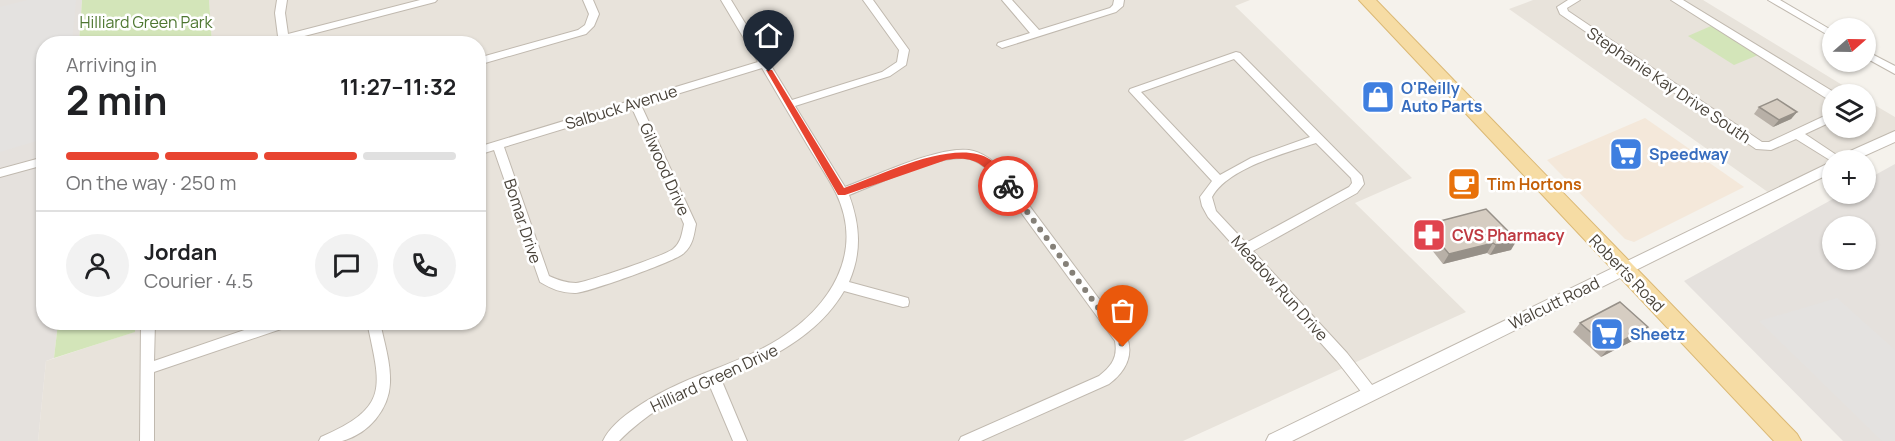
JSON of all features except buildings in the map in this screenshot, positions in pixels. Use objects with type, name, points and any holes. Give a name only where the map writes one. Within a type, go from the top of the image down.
[{"type":"main road","name":"Roberts Road","points":[[1367,0],[1789,441]]},
{"type":"street","points":[[282,0],[283,36]]},
{"type":"street","points":[[301,36],[432,0]]},
{"type":"street","points":[[486,61],[582,32],[589,26],[594,14],[588,0]]},
{"type":"street","name":"Hilliard Green Drive","points":[[610,441],[617,432],[647,408],[779,348],[802,332],[825,310],[842,285],[851,260],[854,236],[850,214],[842,193],[726,0]]},
{"type":"street","points":[[788,105],[885,74],[902,63],[904,50],[868,0]]},
{"type":"street","points":[[1007,0],[1037,34]]},
{"type":"street","points":[[1002,45],[1113,10],[1118,6],[1119,0]]},
{"type":"street","name":"Stephanie Kay Drive South","points":[[1575,0],[1562,7],[1563,12],[1753,142],[1763,147],[1771,146],[1797,134]]},
{"type":"street","points":[[1676,0],[1822,90]]},
{"type":"street","points":[[1773,0],[1822,29]]},
{"type":"street","points":[[1245,249],[1353,190],[1358,184],[1356,176],[1236,55],[1134,91],[1218,180],[1318,138]]},
{"type":"street","points":[[1876,60],[1895,71]]},
{"type":"street","name":"Salbuck Avenue","points":[[486,149],[764,64]]},
{"type":"street","name":"Gilwood Drive","points":[[560,287],[589,285],[663,259],[678,252],[690,234],[690,225],[635,103]]},
{"type":"street","points":[[1797,134],[1822,122]]},
{"type":"street","points":[[1797,134],[1822,150]]},
{"type":"street","points":[[1865,150],[1895,136]]},
{"type":"street","name":"Bomar Drive","points":[[498,145],[539,271],[544,279],[560,287]]},
{"type":"street","points":[[842,193],[945,157],[963,154],[981,158],[996,171],[1117,333],[1123,347],[1122,361],[1114,373],[1104,380],[966,441]]},
{"type":"street","points":[[0,173],[36,163]]},
{"type":"street","name":"Walcutt Road","points":[[1275,441],[1822,171]]},
{"type":"street","name":"Meadow Run Drive","points":[[1218,180],[1206,197],[1208,208],[1342,357],[1371,394]]},
{"type":"street","points":[[842,285],[903,302]]},
{"type":"street","points":[[147,441],[148,330]]},
{"type":"street","points":[[148,369],[262,330]]},
{"type":"street","points":[[326,441],[354,429],[379,406],[384,388],[374,330]]},
{"type":"street","points":[[713,377],[740,441]]},
{"type":"shaded area","points":[[0,0],[82,0],[79,36],[36,36],[36,330],[57,330],[54,358],[46,361],[38,441],[0,441]]},
{"type":"shaded area","points":[[28,0],[76,0],[73,36],[36,36],[36,141],[0,152],[0,7]]},
{"type":"shaded area","points":[[209,0],[1250,0],[1235,6],[1412,178],[1355,203],[1466,312],[1183,441],[38,441],[46,361],[134,332],[134,330],[486,330],[486,36],[212,36]]},
{"type":"shaded area","points":[[1533,0],[1703,0],[1841,84],[1822,84],[1822,138],[1876,138],[1876,106],[1895,117],[1895,136],[1865,150],[1822,150],[1822,171],[1772,195],[1509,9]]},
{"type":"shaded area","points":[[1645,118],[1744,187],[1634,242],[1625,239],[1547,160]]},
{"type":"shaded area","points":[[1895,164],[1895,441],[1843,441],[1684,281],[1824,204],[1876,204],[1876,174]]},
{"type":"shaded area","points":[[1837,298],[1895,350],[1895,441],[1882,441],[1759,321]]},
{"type":"green space","name":"Hilliard Green Park","points":[[82,0],[209,0],[212,36],[79,36]]},
{"type":"green space","points":[[1711,26],[1758,55],[1734,65],[1688,36]]},
{"type":"green space","points":[[57,330],[135,330],[135,332],[54,358]]},
{"type":"way so far","points":[[1008,186],[1117,333],[1123,347]]},
{"type":"place","name":"O'Reilly Auto Parts","points":[[1378,97]]},
{"type":"place","name":"Speedway","points":[[1626,154]]},
{"type":"place","name":"Tim Hortons","points":[[1464,184]]},
{"type":"place","name":"CVS Pharmacy","points":[[1429,235]]},
{"type":"place","name":"Sheetz","points":[[1607,334]]},
{"type":"route","points":[[769,72],[842,193],[954,154],[981,158],[1008,186]]}]
